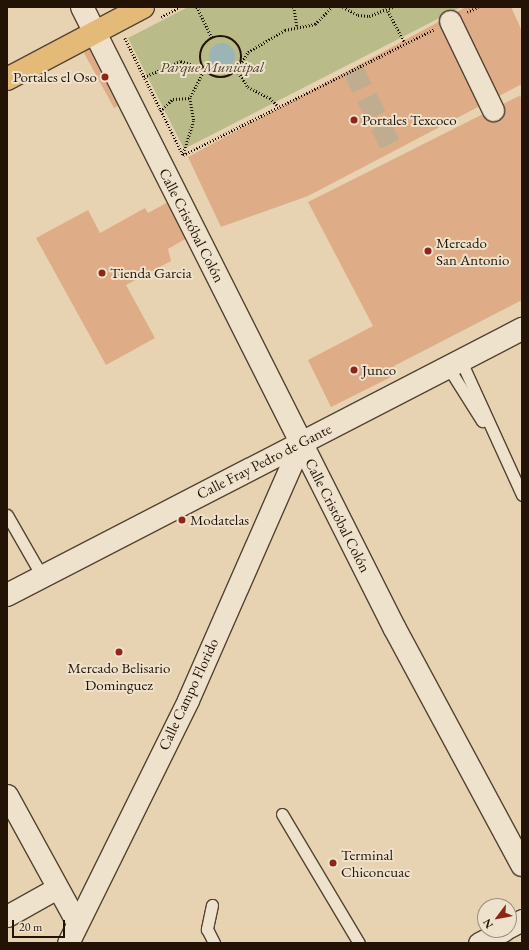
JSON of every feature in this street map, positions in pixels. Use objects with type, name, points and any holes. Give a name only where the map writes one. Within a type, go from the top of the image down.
[{"type":"main road","points":[[7,79],[95,32],[151,12]]},
{"type":"street","name":"Calle Cristóbal Colón","points":[[82,7],[395,629],[522,865]]},
{"type":"street","points":[[450,21],[493,110]]},
{"type":"street","name":"Calle Fray Pedro de Gante","points":[[7,595],[522,329]]},
{"type":"street","name":"Calle Campo Florido","points":[[68,943],[188,700],[301,442]]},
{"type":"street","points":[[7,795],[77,923]]},
{"type":"street","points":[[7,916],[57,888]]},
{"type":"street","points":[[479,943],[489,938]]},
{"type":"lane","points":[[454,364],[522,496]]},
{"type":"lane","points":[[454,364],[491,435]]},
{"type":"lane","points":[[7,515],[42,576]]},
{"type":"lane","points":[[282,814],[359,943]]},
{"type":"lane","points":[[212,905],[207,930],[214,943]]},
{"type":"path","points":[[151,12],[180,7]]},
{"type":"path","points":[[197,7],[212,38]]},
{"type":"path","points":[[294,7],[297,26]]},
{"type":"path","points":[[144,77],[181,61],[205,69],[219,77],[237,70],[248,52],[297,26],[315,24],[332,7]]},
{"type":"path","points":[[343,7],[358,15],[388,11],[392,7]]},
{"type":"path","points":[[183,155],[277,105],[405,44],[475,8]]},
{"type":"path","points":[[388,11],[405,44]]},
{"type":"path","points":[[131,32],[124,36],[183,155]]},
{"type":"path","points":[[183,155],[194,121],[190,98],[205,69],[201,55],[212,38],[226,36],[238,44],[241,64]]},
{"type":"path","points":[[237,70],[248,88],[270,98],[277,105]]},
{"type":"path","points":[[160,111],[174,99],[190,98]]},
{"type":"green space","name":"Parque Municipal","points":[[188,7],[461,7],[184,149],[128,38]]},
{"type":"water","points":[[222,43],[231,47],[235,56],[231,65],[222,69],[213,65],[209,56],[213,47]]},
{"type":"building","name":"Portales Texcoco","points":[[466,7],[511,7],[522,31],[522,84],[308,196],[221,227],[188,157]]},
{"type":"building","name":"Portales el Oso","points":[[94,44],[127,101],[114,108],[84,53]]},
{"type":"building","name":"Mercado San Antonio","points":[[519,96],[522,97],[522,300],[394,366],[397,374],[331,407],[308,360],[373,326],[308,202]]},
{"type":"building","name":"Tienda Garcia","points":[[168,202],[187,238],[168,249],[171,261],[126,285],[155,338],[106,365],[36,238],[88,210],[100,233],[145,208],[148,213]]},
{"type":"tunnel","points":[[353,69],[391,146]]},
{"type":"place","name":"Portales el Oso","points":[[105,77]]},
{"type":"place","name":"Portales Texcoco","points":[[354,120]]},
{"type":"place","name":"Mercado San Antonio","points":[[428,251]]},
{"type":"place","name":"Tienda Garcia","points":[[102,273]]},
{"type":"place","name":"Junco","points":[[354,370]]},
{"type":"place","name":"Modatelas","points":[[182,520]]},
{"type":"place","name":"Mercado Belisario Dominguez","points":[[119,652]]},
{"type":"place","name":"Terminal Chiconcuac","points":[[333,863]]}]
